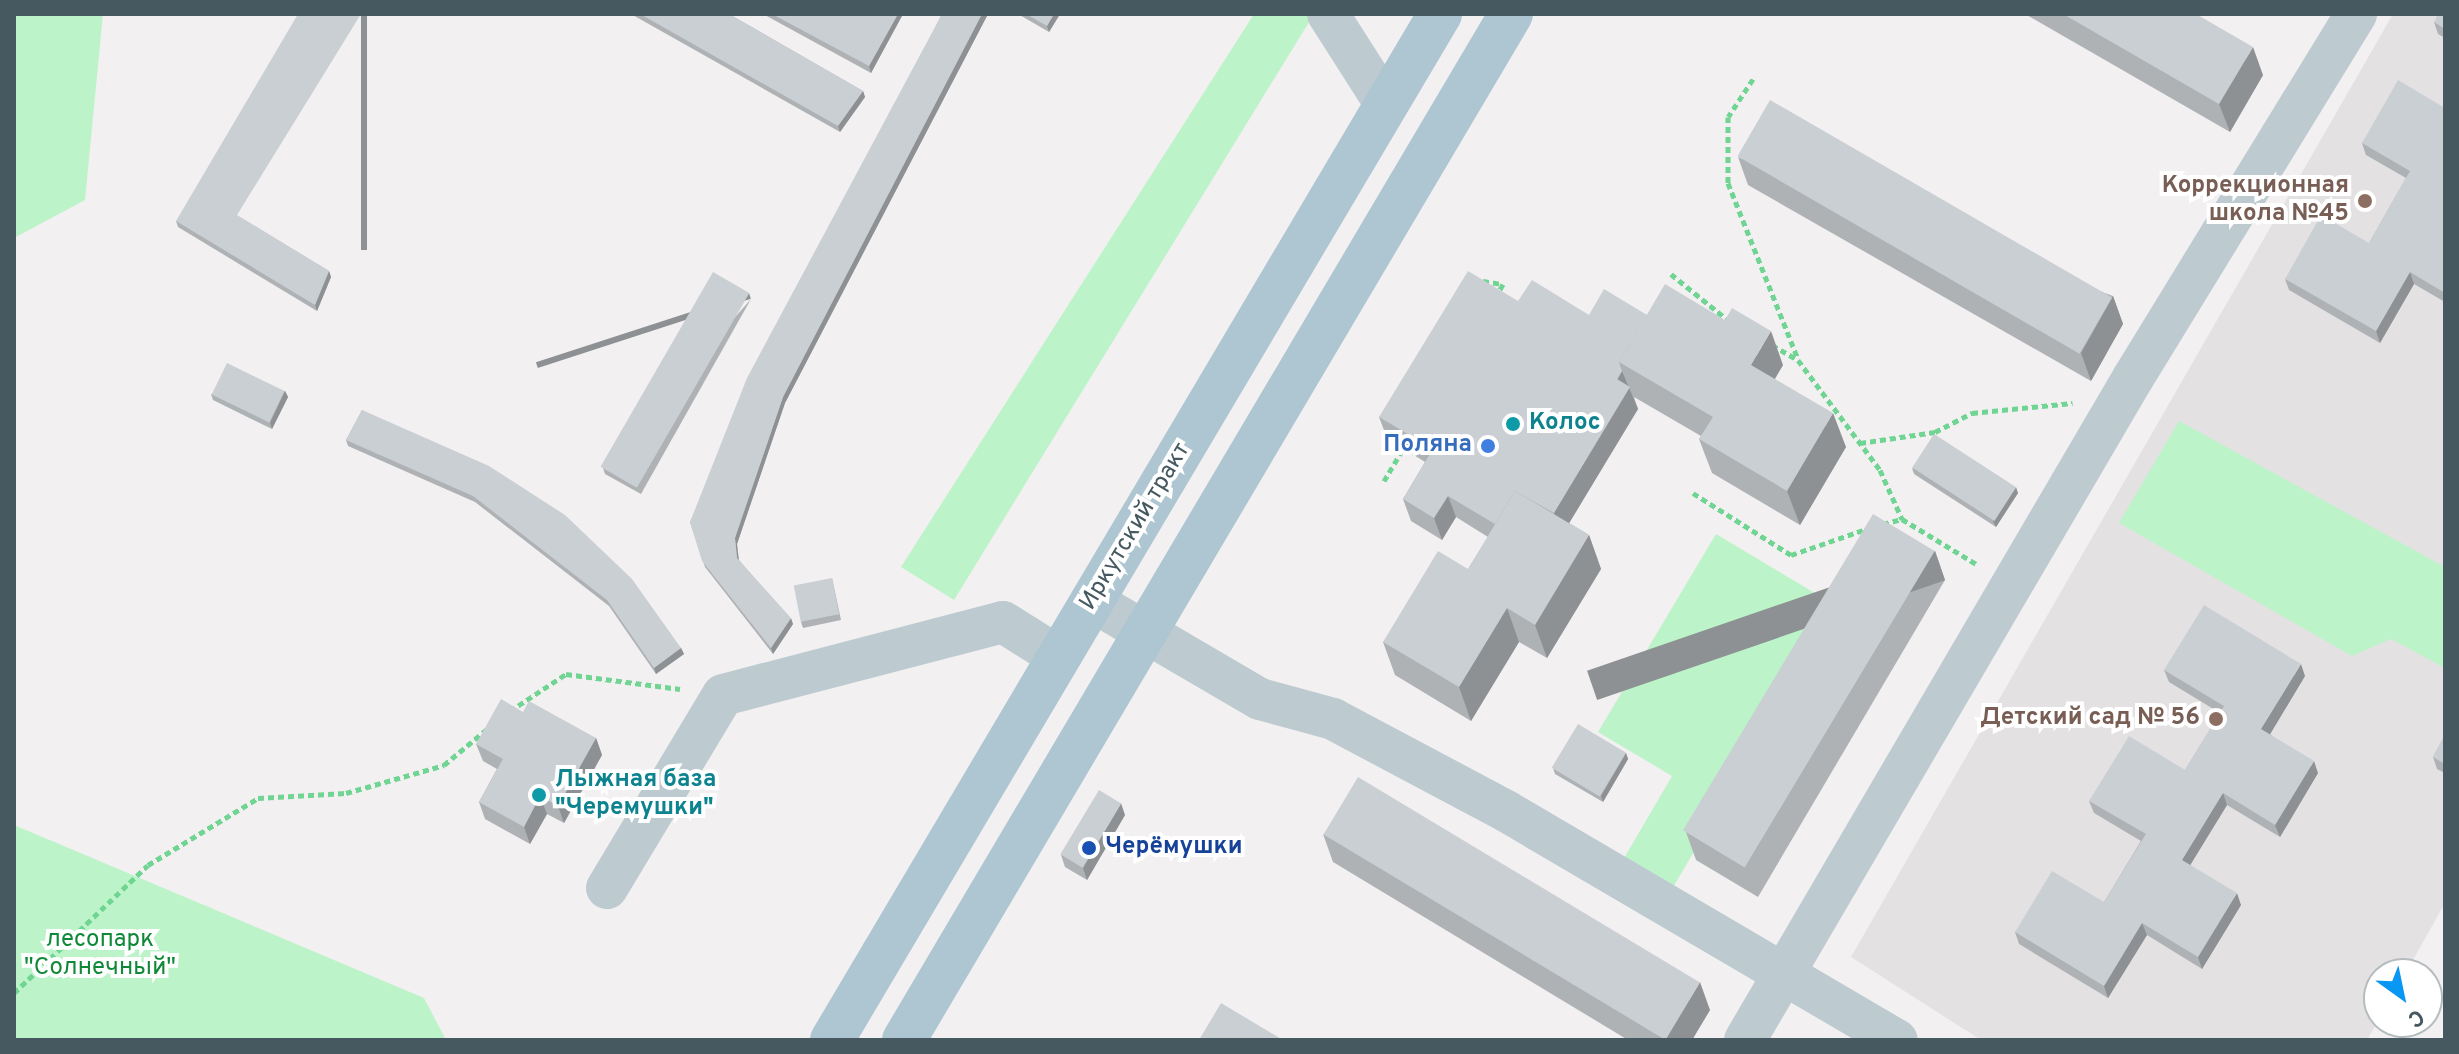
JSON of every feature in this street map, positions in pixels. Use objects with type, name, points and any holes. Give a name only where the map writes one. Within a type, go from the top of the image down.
[{"type":"main road","name":"Иркутский тракт","points":[[832,1040],[1440,14]]},
{"type":"main road","points":[[904,1040],[1511,14]]},
{"type":"street","points":[[1328,14],[1386,105]]},
{"type":"street","points":[[1745,1040],[2133,378],[2356,14]]},
{"type":"street","points":[[1092,601],[1260,699],[1333,719],[1506,811],[1897,1040]]},
{"type":"street","points":[[607,888],[723,695],[1003,622],[1059,657]]},
{"type":"path","points":[[1753,79],[1728,117],[1728,183],[1798,360],[1860,443],[1902,519],[2013,586]]},
{"type":"path","points":[[1671,274],[1737,326]]},
{"type":"path","points":[[1477,280],[1503,284],[1488,310]]},
{"type":"path","points":[[1762,339],[1798,360]]},
{"type":"path","points":[[1860,443],[1935,432],[1972,413],[2066,405],[2133,378]]},
{"type":"path","points":[[1384,481],[1416,428]]},
{"type":"path","points":[[1693,493],[1791,555],[1902,519]]},
{"type":"path","points":[[14,993],[148,865],[258,798],[346,793],[444,765],[566,674],[723,695]]},
{"type":"shaded area","name":"Детский сад № 56","points":[[2393,14],[2445,14],[2445,903],[2414,958],[2363,958],[2363,1038],[2367,1040],[1981,1040],[1851,957]]},
{"type":"green space","points":[[14,14],[103,14],[85,200],[14,238]]},
{"type":"green space","points":[[1254,14],[1314,14],[954,600],[901,567]]},
{"type":"green space","points":[[2179,421],[2445,567],[2445,668],[2391,639],[2352,656],[2119,523]]},
{"type":"green space","points":[[1716,534],[1838,607],[1672,889],[1623,860],[1672,776],[1598,732]]},
{"type":"green space","name":"лесопарк \"Солнечный\"","points":[[14,825],[424,998],[446,1040],[14,1040]]},
{"type":"building","points":[[298,14],[361,14],[237,215],[329,271],[315,305],[176,221]]},
{"type":"building","points":[[640,14],[729,14],[863,91],[838,126]]},
{"type":"building","points":[[772,14],[898,14],[869,66]]},
{"type":"building","points":[[942,14],[982,14],[783,397],[735,538],[737,558],[791,618],[771,648],[702,561],[690,522],[747,378]]},
{"type":"building","points":[[1026,14],[1054,14],[1047,26]]},
{"type":"building","points":[[2063,14],[2196,14],[2253,47],[2219,104]]},
{"type":"building","points":[[2438,14],[2445,14],[2445,29],[2434,22]]},
{"type":"building","points":[[2398,80],[2445,108],[2445,293],[2410,272],[2376,331],[2285,279],[2321,215],[2369,243],[2410,171],[2362,143]]},
{"type":"building","points":[[1770,100],[2112,297],[2080,354],[1738,156]]},
{"type":"building","name":"Колос","points":[[1468,271],[1518,301],[1532,280],[1589,315],[1604,289],[1647,315],[1619,362],[1622,371],[1617,379],[1630,387],[1554,513],[1515,491],[1495,524],[1448,496],[1434,518],[1403,499],[1433,449],[1379,417]]},
{"type":"building","points":[[713,272],[749,293],[637,488],[600,467]]},
{"type":"building","points":[[1665,284],[1725,320],[1732,308],[1771,331],[1751,365],[1833,413],[1787,491],[1699,439],[1713,417],[1619,362]]},
{"type":"building","points":[[227,363],[285,391],[269,423],[212,394]]},
{"type":"building","points":[[362,410],[489,466],[565,515],[632,579],[681,648],[654,668],[607,600],[473,496],[346,440]]},
{"type":"building","points":[[1934,434],[2016,487],[1994,521],[1912,468]]},
{"type":"building","points":[[1515,491],[1589,535],[1535,625],[1507,608],[1459,687],[1383,642],[1438,551],[1468,569]]},
{"type":"building","points":[[1873,514],[1935,551],[1745,867],[1683,830]]},
{"type":"building","points":[[832,578],[839,614],[801,622],[794,585]]},
{"type":"building","points":[[2204,605],[2301,664],[2261,729],[2314,761],[2275,825],[2223,793],[2182,860],[2237,893],[2198,957],[2142,923],[2104,986],[2015,932],[2052,871],[2104,902],[2146,834],[2089,801],[2129,736],[2185,770],[2224,706],[2164,670]]},
{"type":"building","name":"Лыжная база \"Черемушки\"","points":[[501,699],[523,712],[529,701],[596,738],[558,806],[540,796],[524,827],[479,802],[503,759],[476,744]]},
{"type":"building","points":[[1578,724],[1626,753],[1600,797],[1552,768]]},
{"type":"building","points":[[2445,735],[2445,764],[2433,757]]},
{"type":"building","points":[[1358,777],[1700,983],[1666,1040],[1323,834]]},
{"type":"building","points":[[1099,790],[1121,803],[1083,868],[1060,854]]},
{"type":"building","points":[[1221,1003],[1283,1040],[1199,1040]]},
{"type":"place","name":"Коррекционная школа №45","points":[[2365,201]]},
{"type":"place","name":"Колос","points":[[1513,424]]},
{"type":"place","name":"Поляна","points":[[1488,446]]},
{"type":"place","name":"Детский сад № 56","points":[[2216,719]]},
{"type":"place","name":"Лыжная база \"Черемушки\"","points":[[539,795]]},
{"type":"place","name":"Черёмушки","points":[[1089,848]]}]
